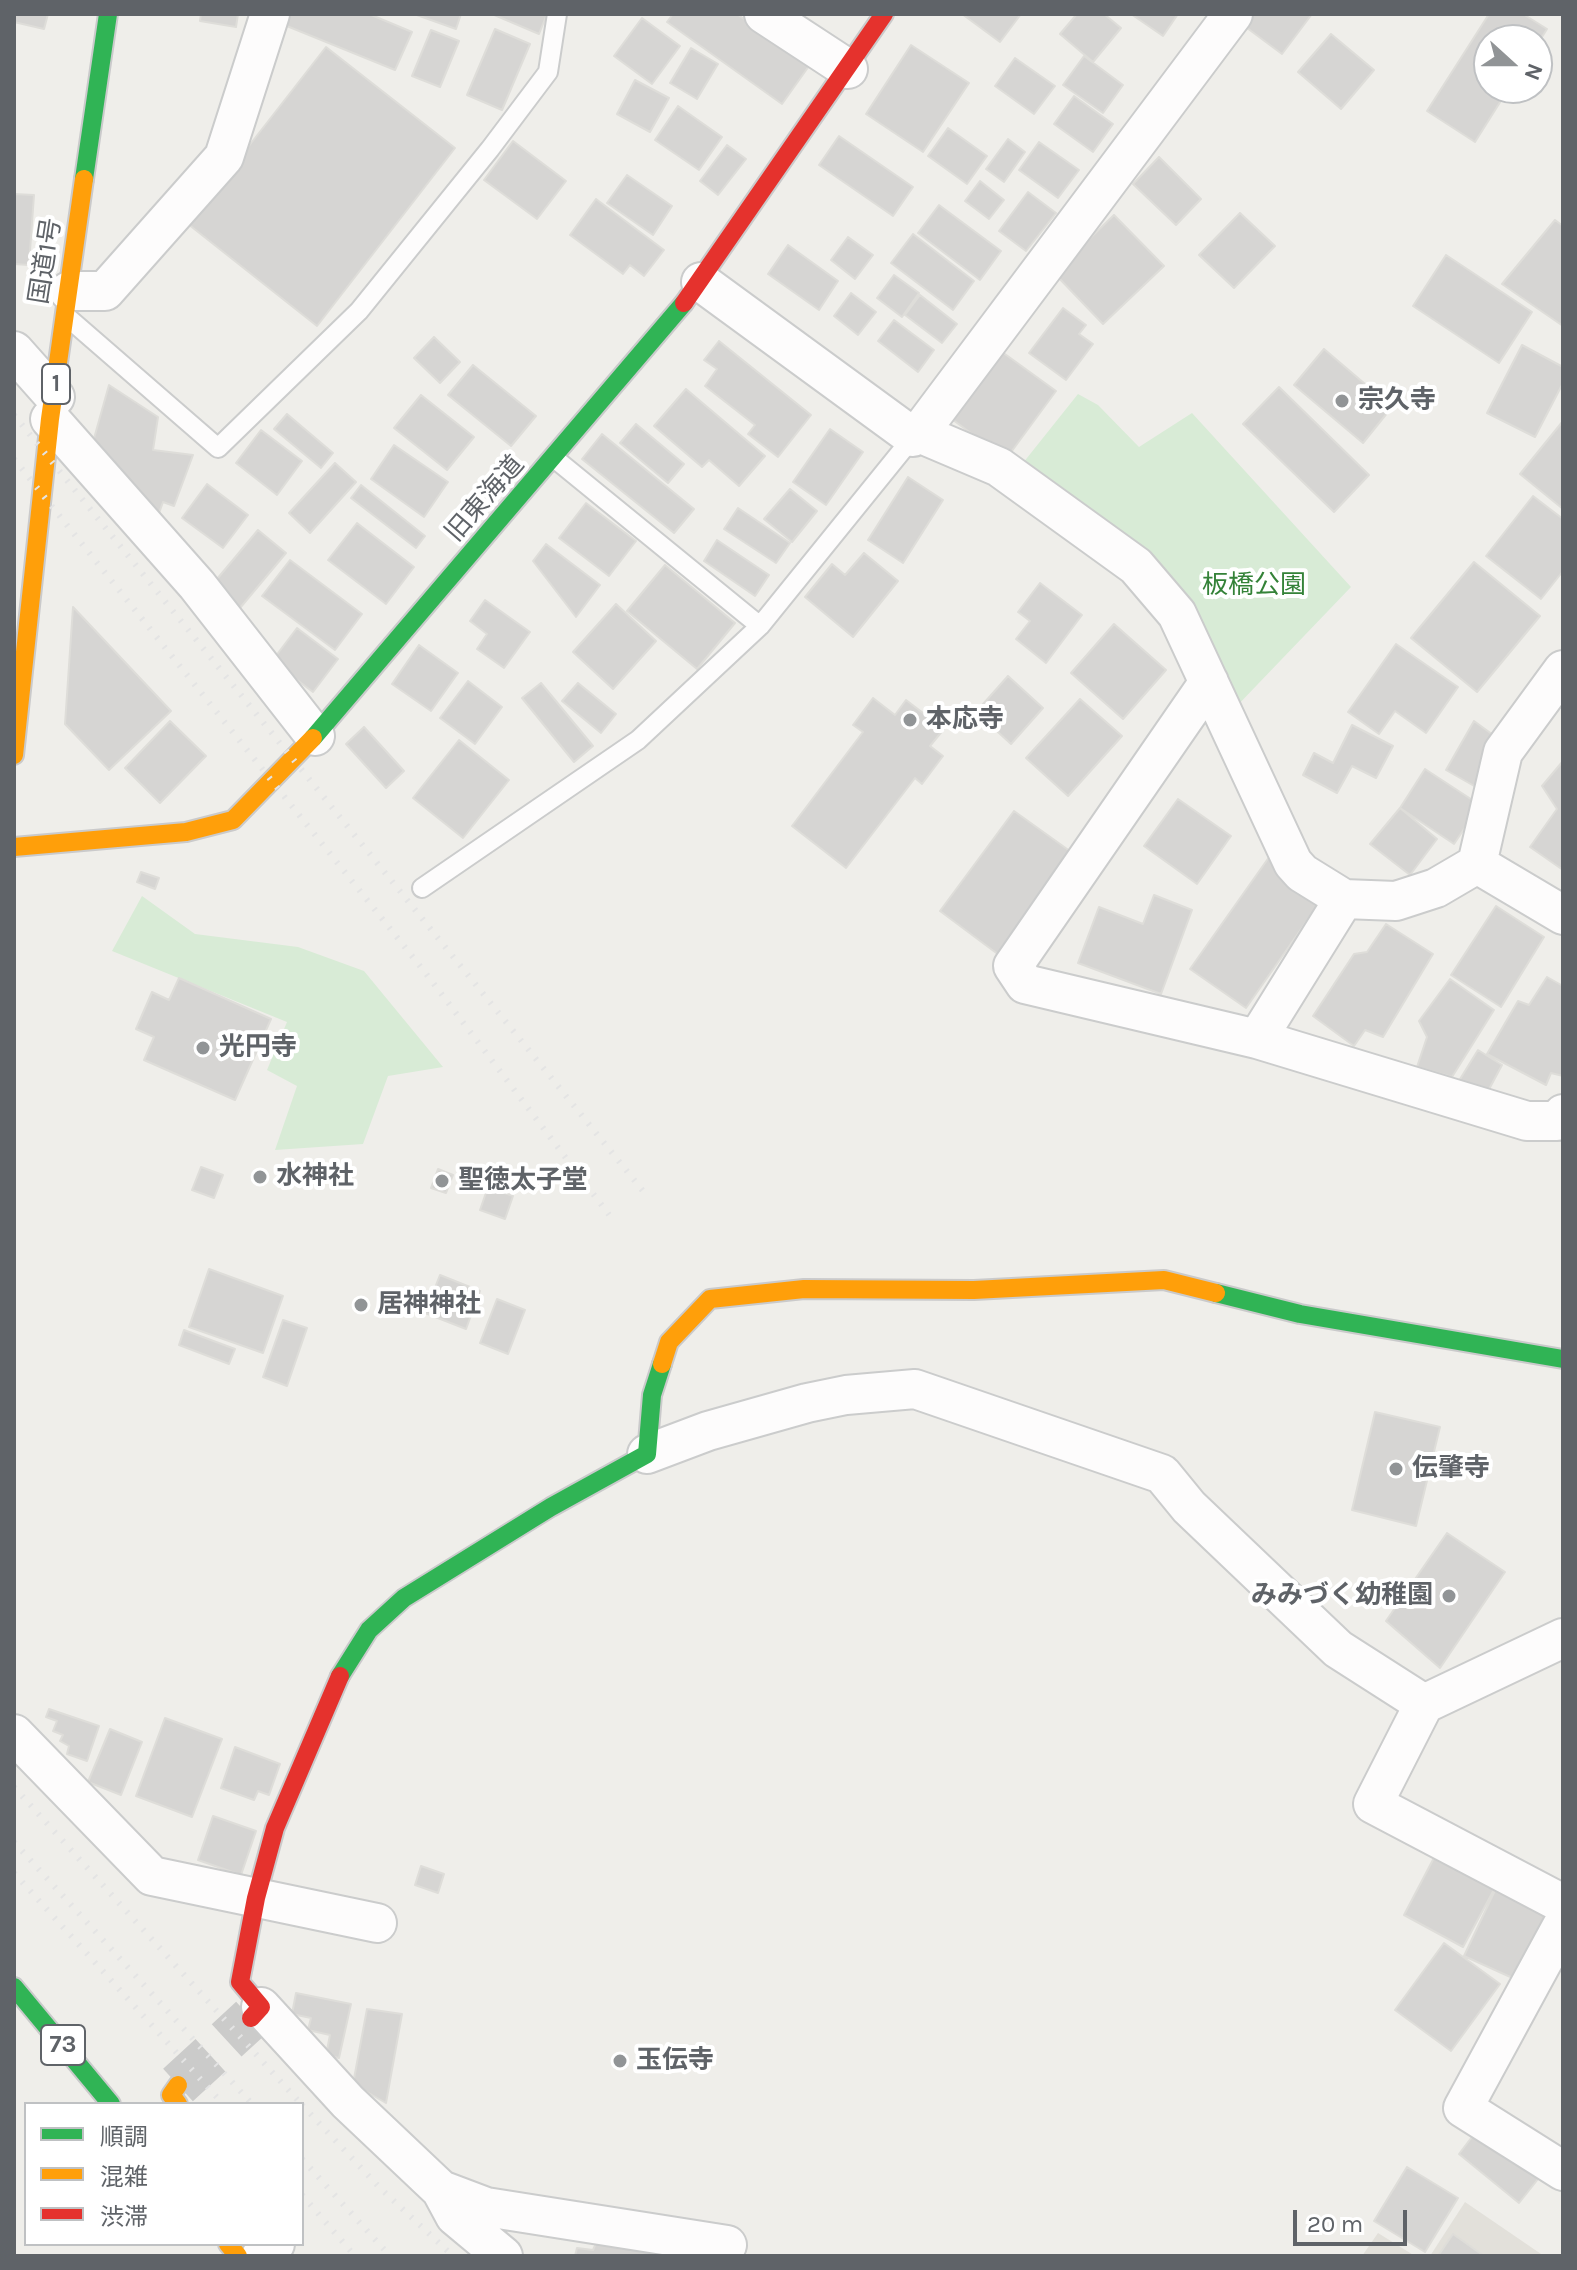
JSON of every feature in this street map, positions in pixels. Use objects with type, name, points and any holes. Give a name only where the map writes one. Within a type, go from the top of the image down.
[{"type":"main road","name":"国道1号","points":[[14,755],[18,674],[66,303],[108,14]]},
{"type":"main road","name":"旧東海道","points":[[14,847],[186,832],[233,820],[315,736],[701,282],[884,14]]},
{"type":"main road","points":[[256,2012],[240,1982],[256,1898],[275,1828],[337,1681],[369,1630],[404,1598],[551,1507],[647,1454],[652,1395],[669,1342],[710,1299],[789,1291],[974,1290],[1164,1280],[1300,1314],[1563,1359]]},
{"type":"main road","name":"73","points":[[14,1987],[109,2102]]},
{"type":"street","points":[[66,303],[105,291],[224,157],[270,14]]},
{"type":"street","points":[[764,14],[848,69]]},
{"type":"street","points":[[916,435],[1233,14]]},
{"type":"street","points":[[701,282],[916,435],[999,467],[1136,566],[1177,614],[1293,863],[1302,873],[1344,899],[1396,901],[1436,888],[1477,864],[1503,752],[1563,670]]},
{"type":"street","points":[[14,351],[53,408],[315,736]]},
{"type":"street","points":[[1209,682],[1013,966],[1025,984],[1257,1039],[1527,1121],[1557,1121],[1563,1114]]},
{"type":"street","points":[[1477,864],[1563,915]]},
{"type":"street","points":[[1257,1039],[1344,899]]},
{"type":"street","points":[[647,1454],[708,1431],[807,1403],[846,1395],[915,1389],[1162,1474],[1189,1507],[1338,1649],[1424,1704]]},
{"type":"street","points":[[1563,1638],[1424,1704],[1373,1804],[1563,1904]]},
{"type":"street","points":[[14,1734],[152,1876],[377,1923]]},
{"type":"street","points":[[1563,1924],[1463,2108],[1563,2171]]},
{"type":"street","points":[[256,2012],[441,2190],[455,2216],[503,2256]]},
{"type":"street","points":[[441,2190],[486,2207],[727,2245]]},
{"type":"lane","points":[[66,303],[218,448],[359,311],[490,149],[548,72],[557,14]]},
{"type":"lane","points":[[422,888],[638,740],[760,626],[916,435]]},
{"type":"lane","points":[[554,458],[760,626]]},
{"type":"shaded area","points":[[1465,2202],[1544,2256],[1430,2256]]},
{"type":"shaded area","points":[[1378,2233],[1415,2256],[1362,2256]]},
{"type":"green space","name":"板橋公園","points":[[1078,394],[1098,405],[1139,447],[1192,413],[1351,587],[1234,709],[1185,607],[1019,468]]},
{"type":"green space","points":[[142,896],[195,934],[298,947],[364,971],[443,1067],[388,1076],[363,1144],[275,1150],[297,1086],[267,1070],[287,1022],[112,951]]},
{"type":"building","points":[[14,14],[48,14],[44,29],[14,22]]},
{"type":"building","points":[[201,14],[238,14],[236,27],[200,21]]},
{"type":"building","points":[[280,14],[369,14],[412,32],[395,70],[277,22]]},
{"type":"building","points":[[414,14],[461,14],[456,29]]},
{"type":"building","points":[[492,14],[547,14],[539,34]]},
{"type":"building","points":[[673,14],[737,14],[809,66],[782,104],[667,22]]},
{"type":"building","points":[[962,14],[1021,14],[1000,42]]},
{"type":"building","points":[[1077,14],[1104,14],[1121,28],[1093,62],[1060,34]]},
{"type":"building","points":[[1131,14],[1178,14],[1163,36]]},
{"type":"building","points":[[1251,14],[1312,14],[1282,54],[1243,25]]},
{"type":"building","points":[[1489,14],[1523,14],[1539,24],[1483,24]]},
{"type":"building","points":[[642,18],[680,46],[652,84],[614,56]]},
{"type":"building","points":[[495,29],[530,44],[502,110],[467,95]]},
{"type":"building","points":[[431,30],[459,41],[440,87],[412,76]]},
{"type":"building","points":[[1331,34],[1374,70],[1341,109],[1298,72]]},
{"type":"building","points":[[1473,39],[1473,104],[1499,104],[1475,142],[1427,111]]},
{"type":"building","points":[[911,45],[969,83],[923,152],[866,114]]},
{"type":"building","points":[[326,47],[455,148],[317,326],[188,224]]},
{"type":"building","points":[[691,48],[718,64],[697,99],[670,83]]},
{"type":"building","points":[[1084,56],[1123,85],[1103,113],[1063,85]]},
{"type":"building","points":[[1015,58],[1055,86],[1034,114],[995,86]]},
{"type":"building","points":[[635,80],[669,98],[650,132],[617,114]]},
{"type":"building","points":[[1074,96],[1113,124],[1093,152],[1054,124]]},
{"type":"building","points":[[678,106],[722,137],[699,170],[655,140]]},
{"type":"building","points":[[948,128],[987,156],[967,184],[928,156]]},
{"type":"building","points":[[839,136],[913,187],[893,216],[819,165]]},
{"type":"building","points":[[1008,139],[1025,152],[1004,182],[986,169]]},
{"type":"building","points":[[513,141],[566,181],[537,219],[484,180]]},
{"type":"building","points":[[1039,142],[1079,170],[1058,198],[1019,170]]},
{"type":"building","points":[[727,145],[746,159],[718,195],[700,181]]},
{"type":"building","points":[[1159,157],[1201,199],[1176,225],[1133,184]]},
{"type":"building","points":[[627,175],[672,206],[653,235],[607,203]]},
{"type":"building","points":[[980,181],[1004,200],[989,219],[965,201]]},
{"type":"building","points":[[1028,192],[1056,213],[1026,251],[999,231]]},
{"type":"building","points":[[14,194],[34,195],[29,265],[14,264]]},
{"type":"building","points":[[596,199],[664,250],[644,276],[630,265],[623,274],[570,235]]},
{"type":"building","points":[[939,205],[1001,251],[980,280],[918,233]]},
{"type":"building","points":[[1240,213],[1275,246],[1234,288],[1199,255]]},
{"type":"building","points":[[1114,215],[1164,266],[1103,324],[1054,273]]},
{"type":"building","points":[[1555,220],[1563,226],[1563,326],[1502,284]]},
{"type":"building","points":[[913,234],[974,281],[953,310],[891,263]]},
{"type":"building","points":[[848,237],[873,255],[855,279],[831,260]]},
{"type":"building","points":[[788,245],[838,281],[819,310],[768,274]]},
{"type":"building","points":[[1446,255],[1532,312],[1499,363],[1413,306]]},
{"type":"building","points":[[894,275],[919,293],[902,317],[877,298]]},
{"type":"building","points":[[851,293],[876,312],[858,335],[834,316]]},
{"type":"building","points":[[920,295],[957,324],[942,343],[905,315]]},
{"type":"building","points":[[1063,308],[1086,325],[1079,334],[1093,344],[1066,380],[1029,353]]},
{"type":"building","points":[[894,320],[934,350],[918,372],[878,341]]},
{"type":"building","points":[[434,337],[460,362],[440,383],[414,358]]},
{"type":"building","points":[[719,341],[811,415],[778,457],[748,434],[755,425],[705,386],[717,369],[704,360]]},
{"type":"building","points":[[1522,345],[1563,367],[1563,383],[1535,437],[1487,413]]},
{"type":"building","points":[[998,349],[1056,391],[1006,459],[949,417]]},
{"type":"building","points":[[1324,349],[1392,407],[1363,443],[1294,385]]},
{"type":"building","points":[[473,365],[536,416],[511,446],[448,395]]},
{"type":"building","points":[[109,385],[158,417],[153,450],[193,455],[174,506],[163,502],[158,516],[93,442]]},
{"type":"building","points":[[1279,387],[1369,475],[1334,512],[1243,424]]},
{"type":"building","points":[[686,389],[765,456],[739,486],[709,460],[702,467],[654,426]]},
{"type":"building","points":[[421,395],[474,437],[447,470],[394,428]]},
{"type":"building","points":[[287,414],[333,453],[321,468],[274,429]]},
{"type":"building","points":[[1563,421],[1563,509],[1520,474]]},
{"type":"building","points":[[636,424],[684,464],[668,483],[620,443]]},
{"type":"building","points":[[830,429],[863,452],[826,505],[793,482]]},
{"type":"building","points":[[261,430],[302,461],[277,495],[236,463]]},
{"type":"building","points":[[602,434],[694,509],[674,533],[582,459]]},
{"type":"building","points":[[394,445],[448,482],[424,517],[371,479]]},
{"type":"building","points":[[335,463],[356,482],[310,533],[289,513]]},
{"type":"building","points":[[908,477],[943,500],[903,563],[868,540]]},
{"type":"building","points":[[207,484],[248,515],[223,548],[182,518]]},
{"type":"building","points":[[361,485],[425,536],[416,548],[351,498]]},
{"type":"building","points":[[790,489],[817,511],[792,542],[764,519]]},
{"type":"building","points":[[1533,496],[1563,519],[1563,571],[1541,599],[1486,556]]},
{"type":"building","points":[[586,503],[636,541],[609,576],[559,538]]},
{"type":"building","points":[[738,508],[790,543],[776,563],[724,529]]},
{"type":"building","points":[[357,523],[414,567],[386,604],[328,560]]},
{"type":"building","points":[[258,530],[286,553],[240,608],[212,585]]},
{"type":"building","points":[[717,540],[769,575],[755,596],[704,561]]},
{"type":"building","points":[[546,544],[600,585],[576,617],[533,561]]},
{"type":"building","points":[[864,553],[898,581],[853,637],[805,597],[832,564],[845,575]]},
{"type":"building","points":[[290,560],[362,614],[335,650],[262,596]]},
{"type":"building","points":[[1474,562],[1540,616],[1477,692],[1411,638]]},
{"type":"building","points":[[665,565],[735,623],[697,669],[627,611]]},
{"type":"building","points":[[1040,583],[1082,615],[1046,663],[1016,639],[1030,621],[1018,612]]},
{"type":"building","points":[[485,600],[530,632],[504,668],[477,649],[487,634],[470,621]]},
{"type":"building","points":[[616,604],[656,641],[613,689],[573,652]]},
{"type":"building","points":[[73,607],[171,711],[109,770],[65,724]]},
{"type":"building","points":[[1114,624],[1166,670],[1123,719],[1071,673]]},
{"type":"building","points":[[297,628],[338,659],[313,692],[272,661]]},
{"type":"building","points":[[1396,644],[1458,687],[1426,733],[1395,711],[1379,734],[1348,712]]},
{"type":"building","points":[[419,645],[458,673],[431,711],[392,684]]},
{"type":"building","points":[[1008,676],[1043,708],[1011,744],[976,712]]},
{"type":"building","points":[[468,681],[502,707],[475,744],[440,718]]},
{"type":"building","points":[[541,683],[593,746],[574,762],[522,698]]},
{"type":"building","points":[[578,683],[616,714],[601,733],[562,701]]},
{"type":"building","points":[[873,698],[895,715],[906,700],[944,729],[930,746],[943,756],[922,784],[915,778],[846,868],[792,826],[863,732],[853,725]]},
{"type":"building","points":[[1080,699],[1122,736],[1068,796],[1026,758]]},
{"type":"building","points":[[170,721],[206,756],[160,803],[125,768]]},
{"type":"building","points":[[1474,721],[1500,740],[1490,795],[1446,770]]},
{"type":"building","points":[[1352,725],[1393,746],[1376,778],[1352,766],[1337,793],[1303,775],[1314,753],[1333,763]]},
{"type":"building","points":[[364,727],[404,771],[386,788],[346,744]]},
{"type":"building","points":[[459,740],[509,780],[463,838],[413,798]]},
{"type":"building","points":[[1563,761],[1563,870],[1530,847],[1557,809],[1542,786]]},
{"type":"building","points":[[1425,769],[1480,805],[1454,844],[1400,808]]},
{"type":"building","points":[[1178,799],[1231,836],[1197,884],[1144,846]]},
{"type":"building","points":[[1400,808],[1437,839],[1410,875],[1370,844]]},
{"type":"building","points":[[1014,811],[1074,854],[999,955],[940,911]]},
{"type":"building","points":[[1272,853],[1327,892],[1246,1008],[1190,969]]},
{"type":"building","points":[[141,872],[159,878],[155,889],[137,882]]},
{"type":"building","points":[[1154,895],[1192,910],[1161,994],[1078,963],[1099,907],[1143,924]]},
{"type":"building","points":[[1496,906],[1544,937],[1501,1007],[1451,975]]},
{"type":"building","points":[[1386,924],[1433,954],[1383,1037],[1365,1030],[1354,1046],[1313,1016],[1354,954],[1367,952]]},
{"type":"building","points":[[1547,977],[1563,986],[1563,1076],[1551,1073],[1546,1085],[1487,1054],[1518,1001],[1529,1005]]},
{"type":"building","name":"光円寺","points":[[179,978],[271,1019],[235,1100],[144,1060],[154,1037],[136,1029],[152,992],[169,1000]]},
{"type":"building","points":[[1450,979],[1494,1010],[1452,1077],[1417,1067],[1427,1037],[1419,1021]]},
{"type":"building","points":[[1478,1050],[1502,1065],[1487,1093],[1457,1084]]},
{"type":"building","points":[[201,1167],[223,1175],[214,1198],[192,1190]]},
{"type":"building","name":"聖徳太子堂","points":[[438,1169],[453,1175],[446,1193],[431,1188]]},
{"type":"building","points":[[488,1187],[513,1196],[505,1219],[480,1210]]},
{"type":"building","points":[[209,1269],[283,1296],[263,1353],[189,1327]]},
{"type":"building","points":[[440,1275],[480,1291],[466,1329],[425,1313]]},
{"type":"building","points":[[497,1299],[525,1310],[508,1354],[480,1343]]},
{"type":"building","points":[[283,1320],[307,1328],[287,1386],[263,1377]]},
{"type":"building","points":[[184,1330],[235,1349],[229,1364],[179,1345]]},
{"type":"building","name":"伝肇寺","points":[[1375,1412],[1440,1427],[1416,1526],[1352,1510]]},
{"type":"building","points":[[1447,1533],[1505,1572],[1440,1668],[1386,1621]]},
{"type":"building","points":[[49,1709],[99,1726],[87,1761],[67,1754],[69,1746],[60,1741],[63,1735],[53,1731],[57,1721],[46,1717]]},
{"type":"building","points":[[165,1718],[222,1739],[192,1817],[136,1796]]},
{"type":"building","points":[[110,1729],[142,1742],[121,1795],[88,1782]]},
{"type":"building","points":[[235,1747],[280,1764],[269,1795],[258,1791],[254,1800],[221,1788]]},
{"type":"building","points":[[213,1816],[256,1831],[241,1875],[198,1860]]},
{"type":"building","points":[[1437,1852],[1497,1884],[1463,1947],[1404,1915]]},
{"type":"building","points":[[421,1866],[444,1874],[438,1893],[415,1885]]},
{"type":"building","points":[[1498,1884],[1550,1908],[1517,1980],[1464,1956]]},
{"type":"building","points":[[1444,1943],[1500,1984],[1451,2051],[1395,2010]]},
{"type":"building","points":[[296,1993],[351,2004],[339,2058],[326,2055],[330,2035],[308,2030],[311,2018],[292,2014]]},
{"type":"building","points":[[367,2009],[402,2014],[386,2103],[353,2084]]},
{"type":"building","points":[[1481,2125],[1542,2174],[1519,2203],[1459,2154]]},
{"type":"building","points":[[1407,2167],[1458,2198],[1425,2252],[1374,2221]]},
{"type":"building","points":[[1453,2234],[1484,2256],[1438,2256]]},
{"type":"building","points":[[599,2236],[684,2256],[575,2256],[577,2248],[593,2250]]},
{"type":"tunnel","points":[[178,2085],[251,2018]]},
{"type":"railway","points":[[14,415],[643,1191]]},
{"type":"railway","points":[[14,459],[424,971],[613,1220]]},
{"type":"railway","points":[[14,1787],[299,2102]]},
{"type":"railway","points":[[14,1842],[250,2102]]},
{"type":"railway","points":[[14,1873],[221,2102]]},
{"type":"railway","points":[[304,2107],[380,2188],[453,2256]]},
{"type":"railway","points":[[304,2161],[390,2256]]},
{"type":"railway","points":[[304,2197],[355,2256]]},
{"type":"traffic: fast","points":[[84,179],[108,14]]},
{"type":"traffic: fast","points":[[313,738],[684,303]]},
{"type":"traffic: fast","points":[[1216,1293],[1300,1314],[1563,1359]]},
{"type":"traffic: fast","points":[[340,1676],[369,1630],[404,1598],[551,1507],[647,1454],[652,1395],[662,1364]]},
{"type":"traffic: fast","points":[[14,1987],[109,2102]]},
{"type":"traffic: slow","points":[[14,755],[50,419],[84,179]]},
{"type":"traffic: slow","points":[[14,847],[186,832],[233,820],[313,738]]},
{"type":"traffic: slow","points":[[662,1364],[669,1342],[710,1299],[804,1289],[974,1290],[1164,1280],[1216,1293]]},
{"type":"traffic: slow","points":[[176,2102],[171,2095],[178,2085]]},
{"type":"traffic: slow","points":[[230,2246],[238,2256]]},
{"type":"traffic: jam","points":[[684,303],[884,14]]},
{"type":"traffic: jam","points":[[251,2018],[261,2007],[240,1982],[256,1898],[275,1828],[340,1676]]},
{"type":"place","name":"宗久寺","points":[[1342,401]]},
{"type":"place","name":"本応寺","points":[[910,720]]},
{"type":"place","name":"光円寺","points":[[203,1048]]},
{"type":"place","name":"水神社","points":[[260,1177]]},
{"type":"place","name":"聖徳太子堂","points":[[442,1181]]},
{"type":"place","name":"居神神社","points":[[361,1305]]},
{"type":"place","name":"伝肇寺","points":[[1396,1469]]},
{"type":"place","name":"みみづく幼稚園","points":[[1449,1596]]},
{"type":"place","name":"玉伝寺","points":[[620,2061]]}]
